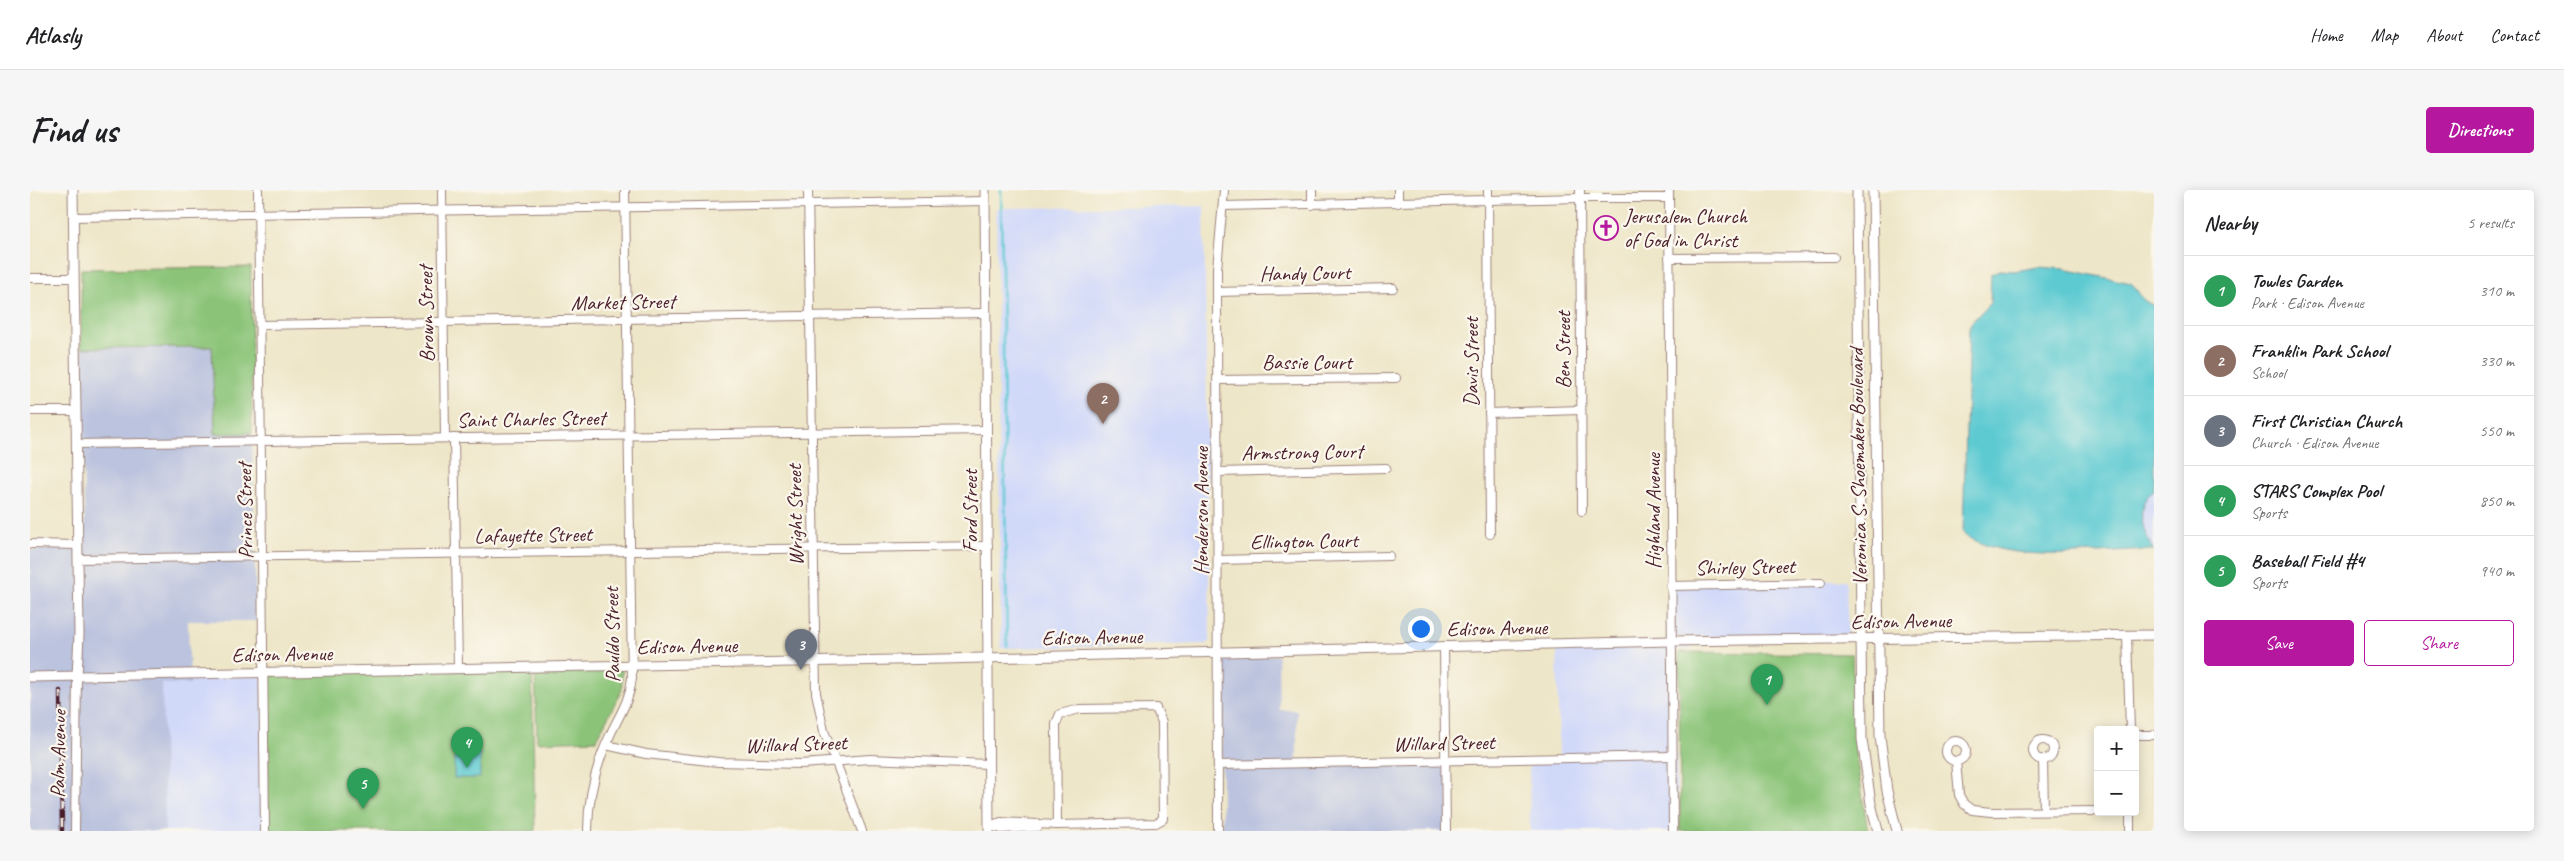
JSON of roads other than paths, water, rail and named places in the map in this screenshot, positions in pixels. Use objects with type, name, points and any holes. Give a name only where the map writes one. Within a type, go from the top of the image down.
[{"type":"street","points":[[73,190],[78,544],[77,677]]},
{"type":"street","name":"Prince Street","points":[[258,190],[265,831]]},
{"type":"street","name":"Brown Street","points":[[442,190],[445,438]]},
{"type":"street","name":"Pauldo Street","points":[[588,831],[594,778],[606,745],[629,699],[632,678],[630,664],[625,190]]},
{"type":"street","name":"Wright Street","points":[[808,190],[815,661],[818,710],[824,731],[862,831]]},
{"type":"street","name":"Ford Street","points":[[985,190],[989,828]]},
{"type":"street","name":"Henderson Avenue","points":[[1218,831],[1217,652],[1219,560],[1217,292],[1224,190]]},
{"type":"street","points":[[1312,190],[1312,205]]},
{"type":"street","points":[[1398,190],[1398,203]]},
{"type":"street","name":"Davis Street","points":[[1488,190],[1490,534]]},
{"type":"street","name":"Veronica S. Shoemaker Boulevard","points":[[1857,190],[1862,739],[1871,804],[1878,831]]},
{"type":"street","name":"Veronica S. Shoemaker Boulevard","points":[[1873,190],[1877,639],[1880,736],[1887,790],[1897,831]]},
{"type":"street","points":[[1222,206],[1488,200],[1580,194],[1668,194]]},
{"type":"street","name":"Ben Street","points":[[1580,194],[1582,511]]},
{"type":"street","name":"Highland Avenue","points":[[1668,194],[1672,831]]},
{"type":"street","points":[[73,217],[986,201]]},
{"type":"street","points":[[1669,258],[1834,257]]},
{"type":"street","points":[[30,278],[74,278]]},
{"type":"street","name":"Handy Court","points":[[1217,292],[1393,288]]},
{"type":"street","name":"Market Street","points":[[260,324],[986,314]]},
{"type":"street","name":"Bassie Court","points":[[1218,380],[1396,378]]},
{"type":"street","points":[[1489,413],[1580,410]]},
{"type":"street","points":[[30,411],[76,411]]},
{"type":"street","name":"Saint Charles Street","points":[[76,444],[987,430]]},
{"type":"street","points":[[454,438],[458,668]]},
{"type":"street","name":"Armstrong Court","points":[[1218,472],[1386,468]]},
{"type":"street","points":[[30,544],[78,544]]},
{"type":"street","name":"Lafayette Street","points":[[78,559],[263,558],[988,546]]},
{"type":"street","name":"Ellington Court","points":[[1219,560],[1389,556]]},
{"type":"street","name":"Shirley Street","points":[[1670,586],[1821,583]]},
{"type":"street","points":[[2127,635],[2130,726]]},
{"type":"street","name":"Edison Avenue","points":[[30,677],[988,658],[1444,646],[2154,635]]},
{"type":"street","points":[[1444,646],[1446,831]]},
{"type":"street","name":"Palm Avenue","points":[[75,831],[77,677]]},
{"type":"street","points":[[989,828],[1001,822],[1057,825],[1156,823],[1162,819],[1162,722],[1156,708],[1080,709],[1060,714],[1056,724],[1057,825]]},
{"type":"street","points":[[2139,735],[2154,735]]},
{"type":"street","name":"Willard Street","points":[[606,745],[646,754],[718,762],[836,762],[909,759],[988,764]]},
{"type":"street","name":"Willard Street","points":[[1218,765],[1672,756]]},
{"type":"street","points":[[2043,759],[2044,811]]},
{"type":"street","points":[[1956,761],[1959,795],[1964,804],[1972,810],[1986,812],[2094,811]]},
{"type":"street","points":[[2130,816],[2130,831]]},
{"type":"water","points":[[2039,267],[2064,269],[2131,283],[2145,301],[2154,306],[2154,490],[2144,502],[2142,510],[2143,527],[2153,550],[2081,554],[2028,553],[2003,550],[1981,543],[1963,533],[1969,328],[1971,323],[1990,303],[1991,274],[1999,270],[2014,271]]},
{"type":"water","points":[[473,753],[480,753],[480,778],[454,778],[454,758],[473,758]]},
{"type":"waterway","points":[[1001,190],[1007,646]]},
{"type":"railway","points":[[60,691],[62,831]]},
{"type":"place","name":"Jerusalem Church of God in Christ","points":[[1606,228]]},
{"type":"place","name":"Franklin Park School","points":[[1103,424]]},
{"type":"place","name":"First Christian Church","points":[[801,670]]},
{"type":"place","name":"Towles Garden","points":[[1767,705]]},
{"type":"place","name":"STARS Complex Pool","points":[[467,768]]},
{"type":"place","name":"Baseball Field #4","points":[[363,809]]}]
